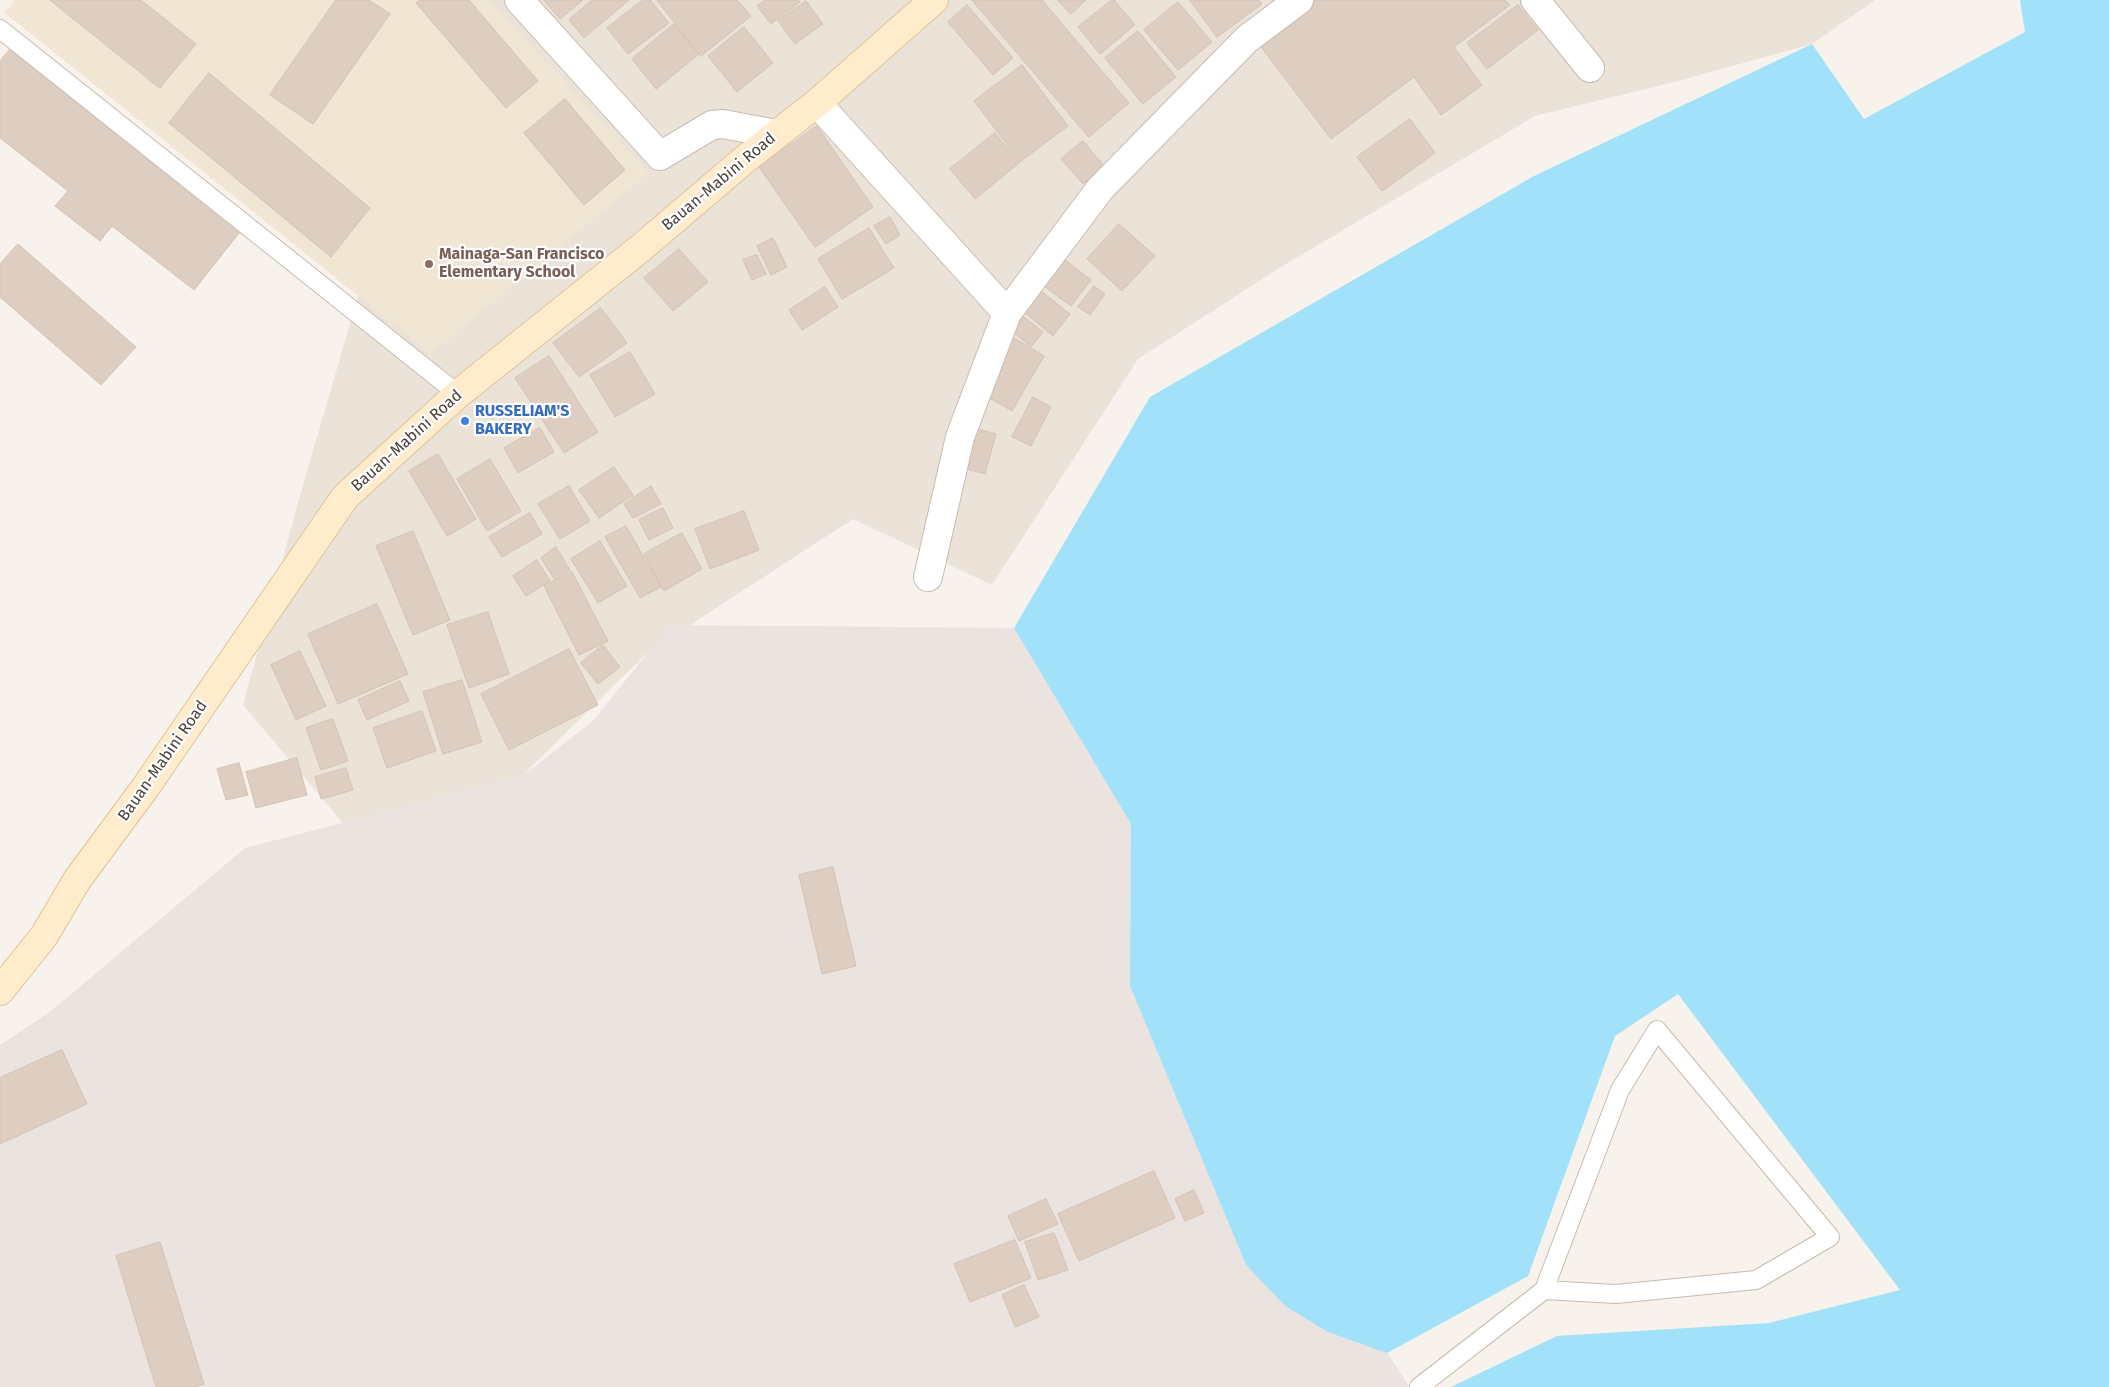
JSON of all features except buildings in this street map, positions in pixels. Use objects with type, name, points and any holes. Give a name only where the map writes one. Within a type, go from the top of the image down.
[{"type":"main road","name":"Bauan-Mabini Road","points":[[1,990],[44,936],[77,880],[145,788],[345,497],[458,394],[642,247],[776,134],[817,103],[934,0]]},
{"type":"street","points":[[518,0],[660,156],[712,125],[723,124],[776,134]]},
{"type":"street","points":[[928,577],[960,437],[1007,313],[1100,190],[1247,40],[1300,0]]},
{"type":"street","points":[[1534,0],[1590,68]]},
{"type":"street","points":[[817,103],[1007,313]]},
{"type":"lane","points":[[0,29],[458,394]]},
{"type":"lane","points":[[1419,1387],[1544,1290],[1620,1090],[1657,1030],[1830,1237],[1756,1280],[1616,1294],[1544,1290]]},
{"type":"shaded area","points":[[12,0],[1875,0],[1812,44],[1678,81],[1535,116],[1281,267],[1138,359],[992,585],[853,519],[647,653],[521,777],[343,823],[243,705],[301,492],[359,293],[229,165]]},
{"type":"shaded area","name":"Mainaga-San Francisco Elementary School","points":[[15,0],[489,0],[649,173],[431,354],[5,13]]},
{"type":"shaded area","points":[[670,625],[1014,628],[1131,824],[1130,986],[1246,1265],[1285,1306],[1387,1353],[1451,1387],[0,1387],[0,1045],[51,1011],[245,848],[521,777],[593,721]]},
{"type":"water","points":[[2020,0],[2109,0],[2109,1387],[1409,1387],[1387,1353],[1328,1332],[1285,1306],[1246,1265],[1130,986],[1131,824],[1014,628],[1150,397],[1534,176],[1812,44],[1864,119],[2025,32]]},
{"type":"pier","points":[[1678,994],[1900,1290],[1769,1323],[1557,1336],[1451,1387],[1409,1387],[1387,1353],[1528,1276],[1615,1036]]},
{"type":"place","name":"Mainaga-San Francisco Elementary School","points":[[429,264]]},
{"type":"place","name":"RUSSELIAM'S BAKERY","points":[[465,421]]}]
